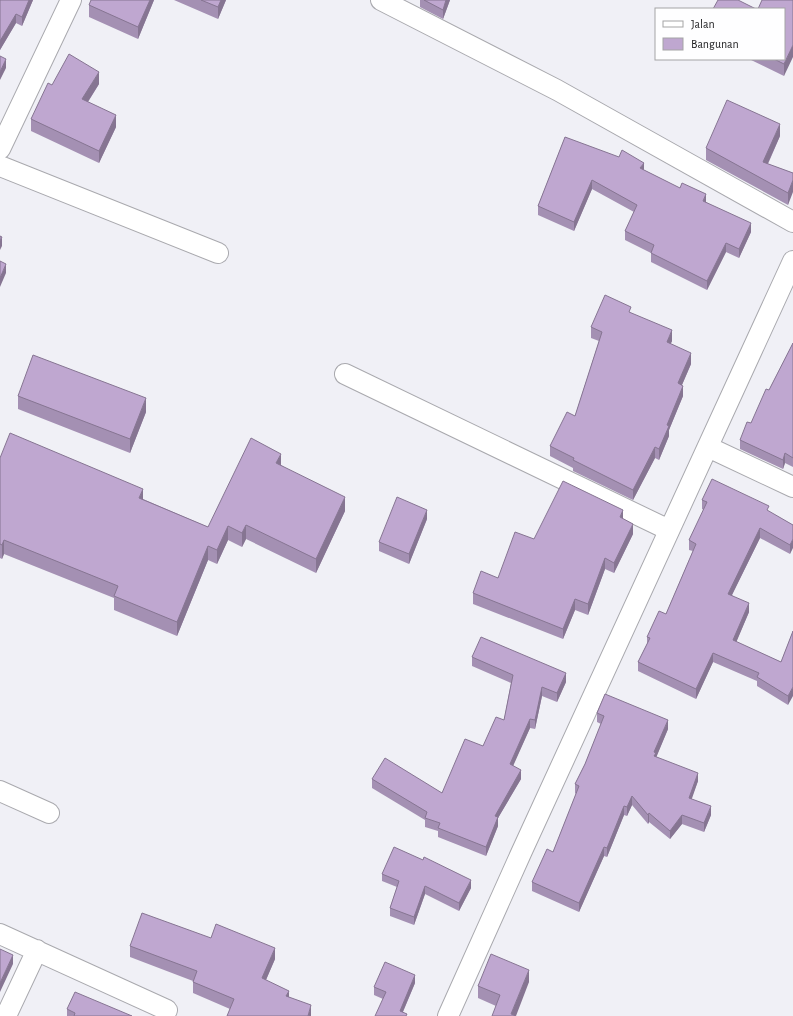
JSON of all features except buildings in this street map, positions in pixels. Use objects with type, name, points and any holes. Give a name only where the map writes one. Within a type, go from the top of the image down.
[{"type":"street","points":[[0,149],[71,0]]},
{"type":"street","points":[[381,0],[558,90],[793,222]]},
{"type":"street","points":[[0,166],[218,253]]},
{"type":"street","points":[[448,1016],[525,844],[793,261]]},
{"type":"street","points":[[345,374],[670,530]]},
{"type":"street","points":[[708,447],[793,487]]},
{"type":"street","points":[[0,791],[50,813]]},
{"type":"street","points":[[0,934],[171,1014]]},
{"type":"street","points":[[6,1016],[37,950]]}]
